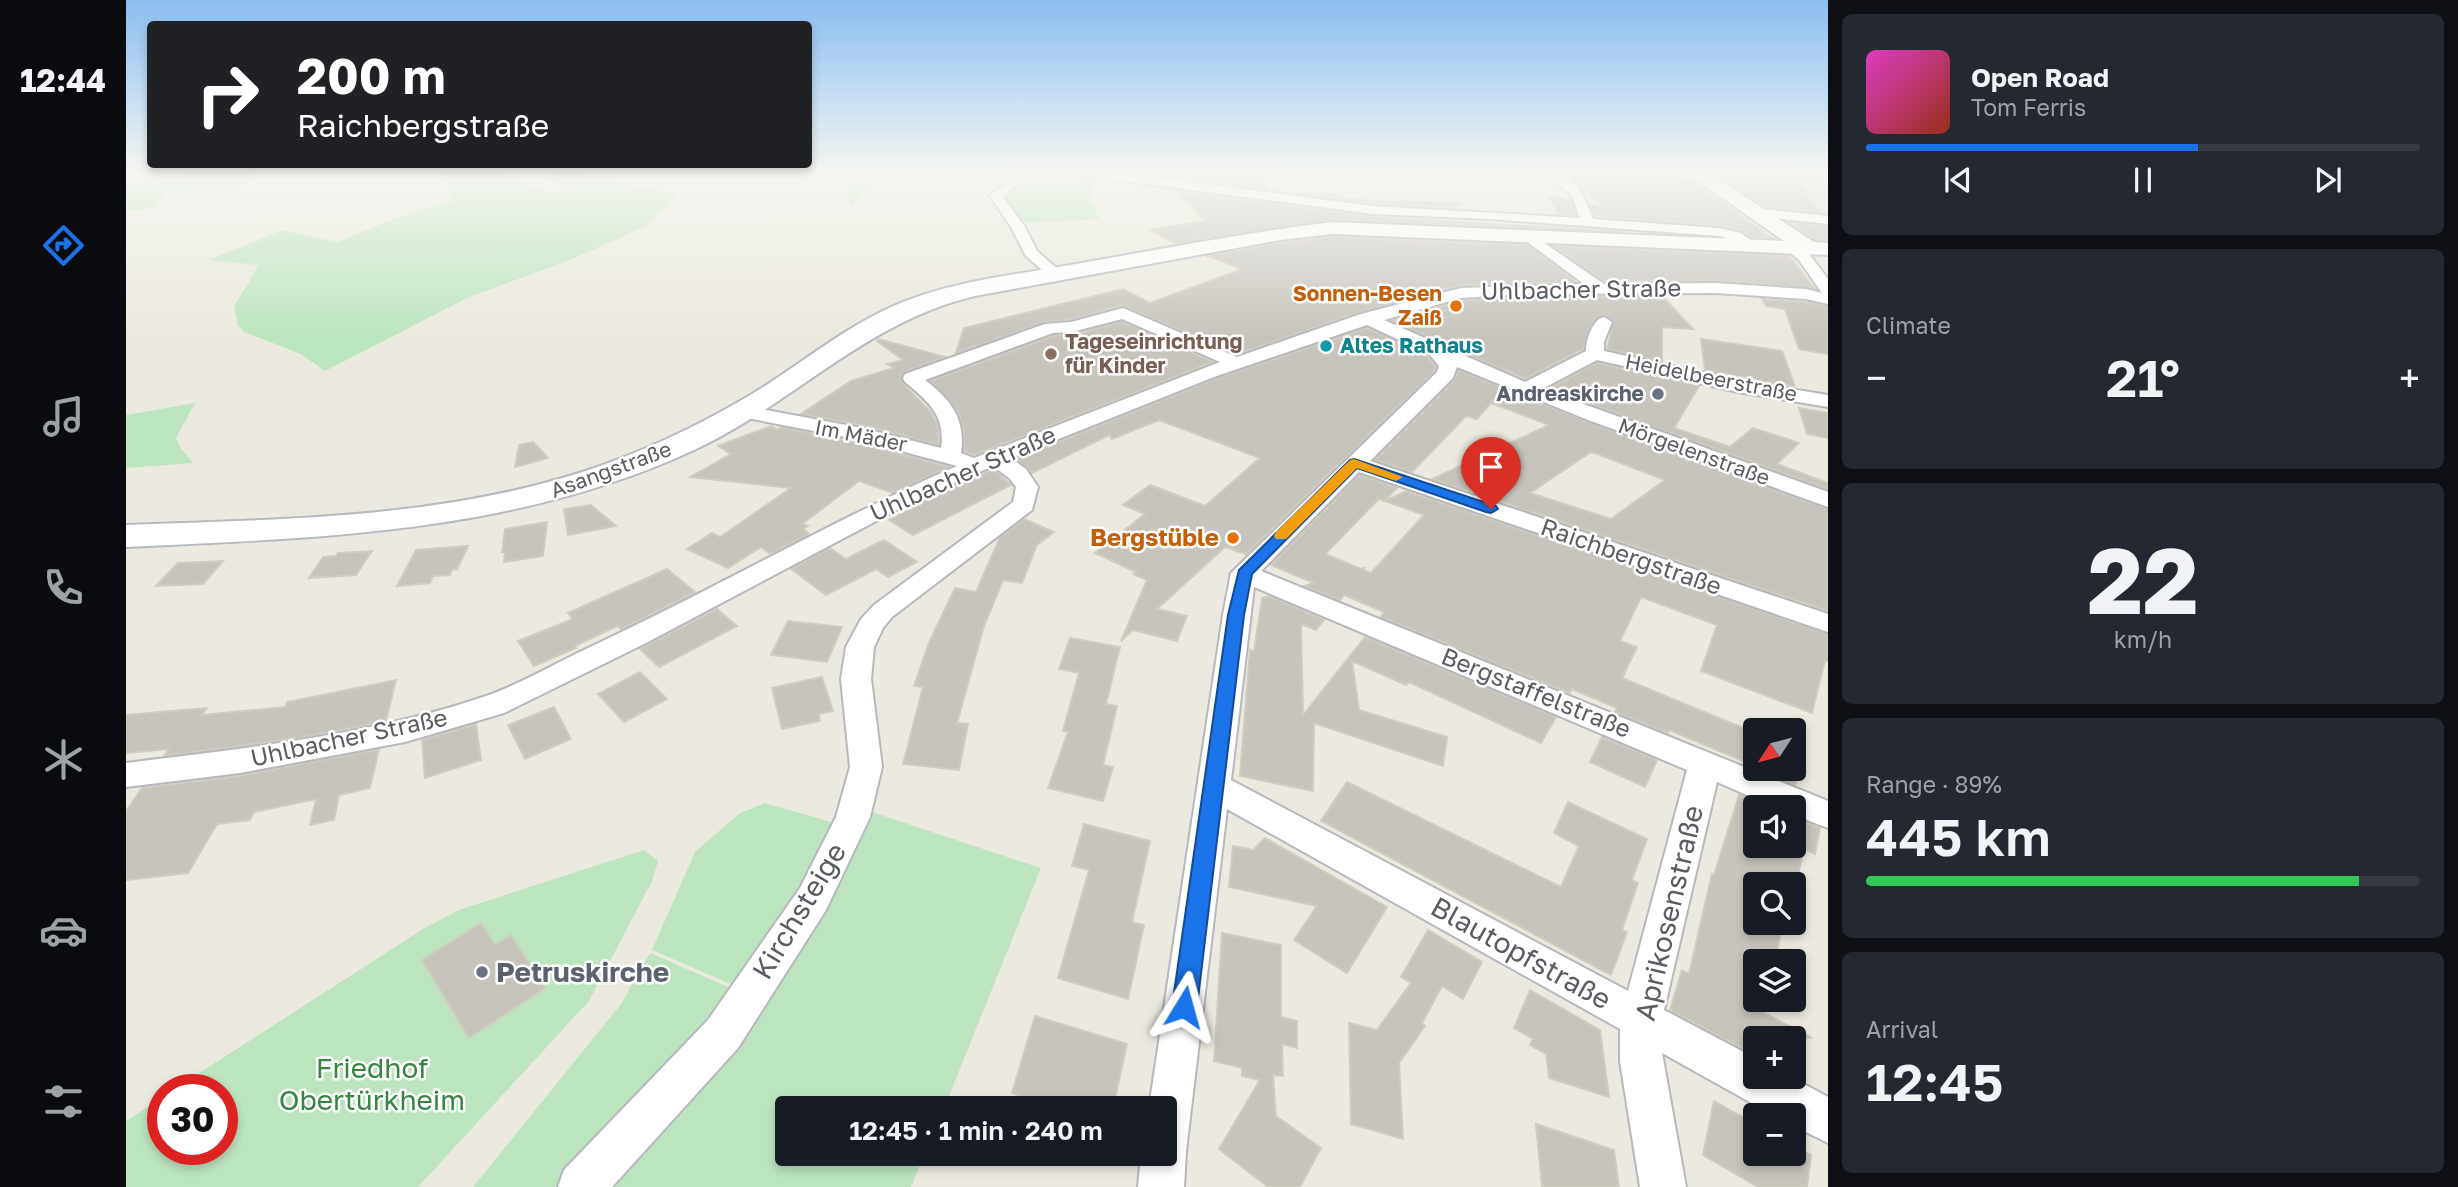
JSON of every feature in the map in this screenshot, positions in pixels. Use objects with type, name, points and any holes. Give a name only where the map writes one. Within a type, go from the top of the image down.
[{"type":"street","points":[[1018,226],[1032,254],[1056,275]]},
{"type":"street","points":[[1642,226],[1722,233],[1736,236],[1751,246]]},
{"type":"street","points":[[1775,226],[1810,249],[1804,257],[1828,290]]},
{"type":"street","name":"Asangstraße","points":[[126,536],[368,524],[486,508],[549,493],[604,476],[681,444],[744,412],[870,328],[902,311],[965,291],[1312,229],[1527,235],[1810,249]]},
{"type":"street","points":[[1527,235],[1600,288]]},
{"type":"street","name":"Uhlbacher Straße","points":[[126,775],[240,761],[405,731],[493,705],[635,638],[974,459],[1367,318],[1448,296],[1483,290],[1754,289],[1828,299]]},
{"type":"street","points":[[974,459],[955,437],[948,413],[939,401],[912,378],[1051,328],[1072,327],[1123,313],[1236,363]]},
{"type":"street","name":"Mörgelenstraße","points":[[1367,318],[1438,354],[1526,389],[1828,500]]},
{"type":"street","points":[[1526,389],[1595,354],[1595,342],[1604,322]]},
{"type":"street","points":[[1163,1171],[1236,615],[1244,573],[1446,374],[1448,366],[1438,354]]},
{"type":"street","name":"Heidelbeerstraße","points":[[1595,354],[1738,386],[1828,401]]},
{"type":"street","name":"Im Mäder","points":[[744,412],[974,459]]},
{"type":"street","name":"Kirchsteige","points":[[582,1187],[723,1034],[813,899],[853,817],[866,767],[856,679],[860,648],[871,625],[891,604],[1024,505],[1027,487],[1018,474],[974,459]]},
{"type":"street","name":"Raichbergstraße","points":[[1354,463],[1828,623]]},
{"type":"street","name":"Bergstaffelstraße","points":[[1244,573],[1828,815]]},
{"type":"street","name":"Aprikosenstraße","points":[[1663,1187],[1641,1061],[1641,1019],[1705,763]]},
{"type":"street","name":"Blautopfstraße","points":[[1214,786],[1828,1121]]},
{"type":"green space","points":[[376,226],[645,226],[570,260],[469,297],[325,371],[301,354],[244,332],[238,325],[234,306],[259,265],[209,260],[283,230],[337,242]]},
{"type":"green space","points":[[195,403],[176,438],[193,463],[126,468],[126,415]]},
{"type":"green space","points":[[765,803],[838,824],[735,986],[652,950],[695,852],[740,813]]},
{"type":"green space","points":[[872,812],[1041,868],[949,1096],[775,1096],[775,1166],[920,1166],[911,1187],[602,1187],[824,904]]},
{"type":"green space","name":"Friedhof Obertürkheim","points":[[644,850],[658,861],[652,881],[589,1001],[418,1187],[126,1187],[126,1121],[147,1107],[147,1165],[238,1165],[238,1074],[198,1074],[423,929],[459,910]]},
{"type":"green space","points":[[650,953],[733,989],[564,1187],[473,1187],[621,1004]]},
{"type":"building","points":[[1172,226],[1285,226],[1176,243],[1150,230]]},
{"type":"building","points":[[1500,226],[1531,226],[1626,232]]},
{"type":"building","points":[[1725,226],[1756,226],[1772,238],[1751,237],[1742,230]]},
{"type":"building","points":[[1795,226],[1828,227],[1828,240],[1815,239]]},
{"type":"building","points":[[1333,237],[1527,245],[1576,282],[1460,285],[1360,312],[1237,354],[1122,305],[1071,319],[1044,322],[956,353],[964,328],[1123,289],[1150,303],[1243,269],[1208,256]]},
{"type":"building","points":[[1553,246],[1789,256],[1815,289],[1716,280],[1605,281]]},
{"type":"building","points":[[1662,296],[1693,329],[1662,327],[1662,361],[1607,349],[1614,321],[1603,315],[1591,325],[1583,349],[1525,379],[1392,321],[1461,301],[1522,297]]},
{"type":"building","points":[[1762,299],[1828,306],[1828,354],[1799,349],[1785,309],[1766,306]]},
{"type":"building","points":[[1122,322],[1213,362],[974,455],[964,451],[964,429],[957,410],[930,381],[1054,336],[1073,335]]},
{"type":"building","points":[[1367,328],[1427,356],[1436,367],[1435,371],[1246,554],[1225,547],[1157,609],[1187,616],[1177,641],[1133,630],[1121,641],[1147,580],[1095,553],[1145,514],[1123,505],[1150,485],[1205,506],[1260,458],[1159,420],[1112,439],[1109,435],[1032,473],[1016,459],[1215,379]]},
{"type":"building","points":[[878,339],[945,357],[904,372],[901,377],[903,384],[931,412],[938,427],[939,445],[863,425],[801,414],[851,381],[894,368],[887,364],[903,360],[877,341]]},
{"type":"building","points":[[1701,339],[1782,351],[1795,387],[1705,370]]},
{"type":"building","points":[[1597,363],[1699,386],[1674,428],[1730,447],[1753,428],[1799,443],[1777,464],[1828,483],[1828,489],[1548,389]]},
{"type":"building","points":[[1459,370],[1587,422],[1828,509],[1828,611],[1432,479],[1549,425],[1491,403],[1477,419],[1466,416],[1412,472],[1375,460],[1455,380]],"holes":[[[1591,452],[1665,480],[1611,519],[1530,493]]]},
{"type":"building","points":[[1799,408],[1828,413],[1828,438],[1807,434]]},
{"type":"building","points":[[771,426],[778,430],[781,427],[859,443],[949,467],[893,493],[859,481],[802,524],[808,526],[803,529],[809,534],[770,554],[761,547],[728,568],[687,549],[712,533],[720,537],[791,488],[690,477],[731,454],[718,446]]},
{"type":"building","points":[[533,442],[548,458],[515,467],[519,445]]},
{"type":"building","points":[[993,469],[1011,485],[913,535],[889,520],[922,503],[919,502]]},
{"type":"building","points":[[1360,475],[1397,488],[1384,501],[1379,499],[1325,554],[1364,568],[1363,570],[1371,573],[1424,515],[1385,501],[1406,491],[1828,634],[1828,661],[1825,660],[1812,713],[1701,671],[1717,625],[1641,597],[1620,641],[1637,647],[1622,678],[1743,728],[1743,761],[1669,730],[1668,733],[1615,712],[1617,708],[1572,689],[1570,693],[1381,617],[1384,612],[1344,595],[1340,600],[1304,586],[1314,583],[1271,565]]},
{"type":"building","points":[[591,505],[616,526],[568,535],[564,509]]},
{"type":"building","points":[[1024,519],[1054,532],[1037,545],[1022,583],[1003,580],[984,626],[957,723],[968,724],[959,770],[903,764],[923,687],[914,686],[929,643],[955,588],[976,592],[1000,537]]},
{"type":"building","points":[[547,522],[543,556],[504,562],[505,552],[502,552],[505,529]]},
{"type":"building","points":[[884,540],[917,562],[888,577],[876,569],[826,595],[791,569],[830,548],[846,559]]},
{"type":"building","points":[[468,546],[457,569],[452,570],[450,575],[433,576],[430,583],[397,586],[416,550]]},
{"type":"building","points":[[372,551],[356,575],[309,578],[323,557],[336,556],[338,553]]},
{"type":"building","points":[[223,561],[203,584],[156,586],[178,563]]},
{"type":"building","points":[[667,569],[695,592],[621,629],[617,626],[534,666],[518,641],[573,619],[568,613]]},
{"type":"building","points":[[1269,596],[1324,620],[1316,630],[1301,624],[1303,715],[1365,637],[1556,717],[1541,743],[1409,682],[1406,685],[1352,661],[1359,710],[1447,737],[1443,766],[1314,723],[1313,791],[1240,776],[1250,650],[1254,651],[1262,598]]},
{"type":"building","points":[[717,609],[737,626],[659,667],[640,649]]},
{"type":"building","points":[[788,621],[842,627],[827,662],[771,655]]},
{"type":"building","points":[[1070,638],[1120,647],[1106,704],[1117,706],[1103,765],[1113,767],[1103,801],[1048,788],[1068,732],[1063,731],[1079,673],[1059,669]]},
{"type":"building","points":[[640,672],[667,699],[624,722],[598,694]]},
{"type":"building","points":[[822,677],[833,711],[819,714],[820,721],[782,729],[772,688]]},
{"type":"building","points":[[396,680],[386,721],[304,737],[164,756],[169,749],[126,753],[126,715],[207,708],[202,715],[286,707],[287,702]]},
{"type":"building","points":[[554,707],[571,739],[525,759],[508,725]]},
{"type":"building","points":[[476,724],[481,760],[425,778],[422,740]]},
{"type":"building","points":[[1602,737],[1657,760],[1645,787],[1590,762]]},
{"type":"building","points":[[379,749],[370,788],[339,795],[334,820],[310,825],[316,799],[254,812],[250,820],[217,824],[188,873],[126,880],[126,811],[142,788],[240,776]]},
{"type":"building","points":[[1347,782],[1561,887],[1579,846],[1554,833],[1568,802],[1647,839],[1632,880],[1638,883],[1622,930],[1627,932],[1611,975],[1321,821]]},
{"type":"building","points":[[1739,795],[1743,797],[1743,858],[1802,858],[1799,872],[1743,872],[1743,935],[1780,935],[1778,949],[1743,949],[1743,1012],[1763,1012],[1789,1026],[1743,1026],[1743,1049],[1670,1010],[1682,970],[1689,974],[1712,874],[1714,875]]},
{"type":"building","points":[[1806,823],[1820,828],[1815,854],[1806,850]]},
{"type":"building","points":[[1084,824],[1150,841],[1132,922],[1144,925],[1128,999],[1058,978],[1089,870],[1072,866]]},
{"type":"building","points":[[1265,838],[1387,907],[1347,973],[1294,940],[1317,906],[1229,887],[1233,846],[1253,850]]},
{"type":"building","name":"Petruskirche","points":[[481,923],[495,945],[511,935],[545,988],[469,1038],[422,960]]},
{"type":"building","points":[[1428,930],[1482,962],[1463,999],[1442,986],[1422,1023],[1425,1026],[1399,1063],[1403,1139],[1351,1124],[1349,1023],[1377,1030],[1411,983],[1401,977]]},
{"type":"building","points":[[1222,933],[1281,945],[1281,1017],[1297,1021],[1297,1048],[1282,1044],[1283,1076],[1273,1075],[1276,1116],[1321,1148],[1300,1187],[1268,1187],[1219,1149],[1260,1080],[1242,1076],[1242,1068],[1214,1061]]},
{"type":"building","points":[[1530,990],[1600,1030],[1609,1097],[1549,1078],[1546,1054],[1530,1045],[1533,1039],[1514,1028]]},
{"type":"building","points":[[1035,1016],[1127,1044],[1116,1096],[1021,1096],[1012,1093]]},
{"type":"building","points":[[1714,1101],[1743,1117],[1743,1166],[1806,1166],[1806,1152],[1811,1155],[1807,1187],[1758,1187],[1703,1155]]},
{"type":"building","points":[[1536,1124],[1614,1150],[1619,1187],[1542,1187]]},
{"type":"slow traffic","points":[[1281,536],[1354,463],[1396,477]]},
{"type":"place","name":"Sonnen-Besen Zaiß","points":[[1456,306]]},
{"type":"place","name":"Altes Rathaus","points":[[1326,346]]},
{"type":"place","name":"Tageseinrichtung für Kinder","points":[[1051,354]]},
{"type":"place","name":"Andreaskirche","points":[[1658,394]]},
{"type":"place","name":"Bergstüble","points":[[1233,538]]},
{"type":"place","name":"Petruskirche","points":[[482,972]]},
{"type":"route","points":[[1184,1007],[1236,615],[1244,573],[1354,463],[1491,509]]}]
